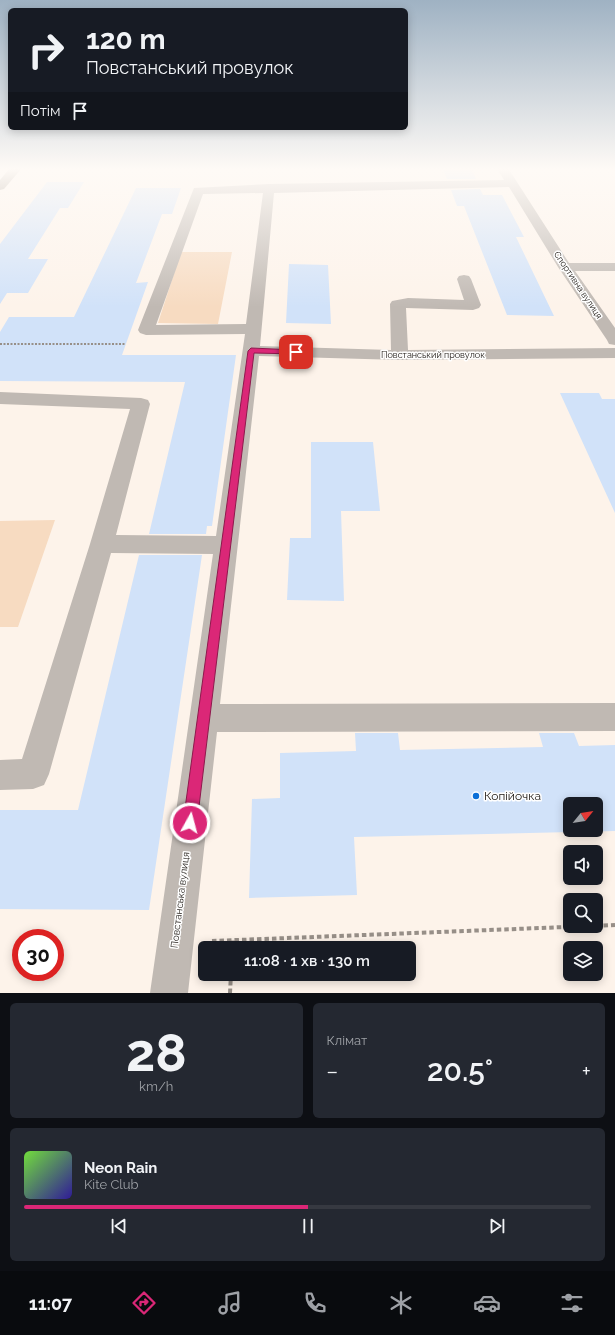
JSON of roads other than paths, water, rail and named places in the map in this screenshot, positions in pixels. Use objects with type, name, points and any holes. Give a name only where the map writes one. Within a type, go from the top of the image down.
[{"type":"street","name":"Повстанський провулок","points":[[189,214],[146,330],[400,355],[615,353]]},
{"type":"street","name":"Повстанська вулиця","points":[[169,993],[252,340],[266,214]]},
{"type":"street","name":"Спортивна вулиця","points":[[532,214],[565,267],[615,340]]},
{"type":"street","points":[[565,267],[615,267]]},
{"type":"street","points":[[400,355],[398,304],[408,303],[473,306],[464,279]]},
{"type":"street","points":[[0,398],[141,404],[102,544],[33,774],[0,775]]},
{"type":"street","points":[[102,544],[226,545]]},
{"type":"street","points":[[203,718],[615,717]]},
{"type":"place","name":"Копійочка","points":[[476,796]]}]
